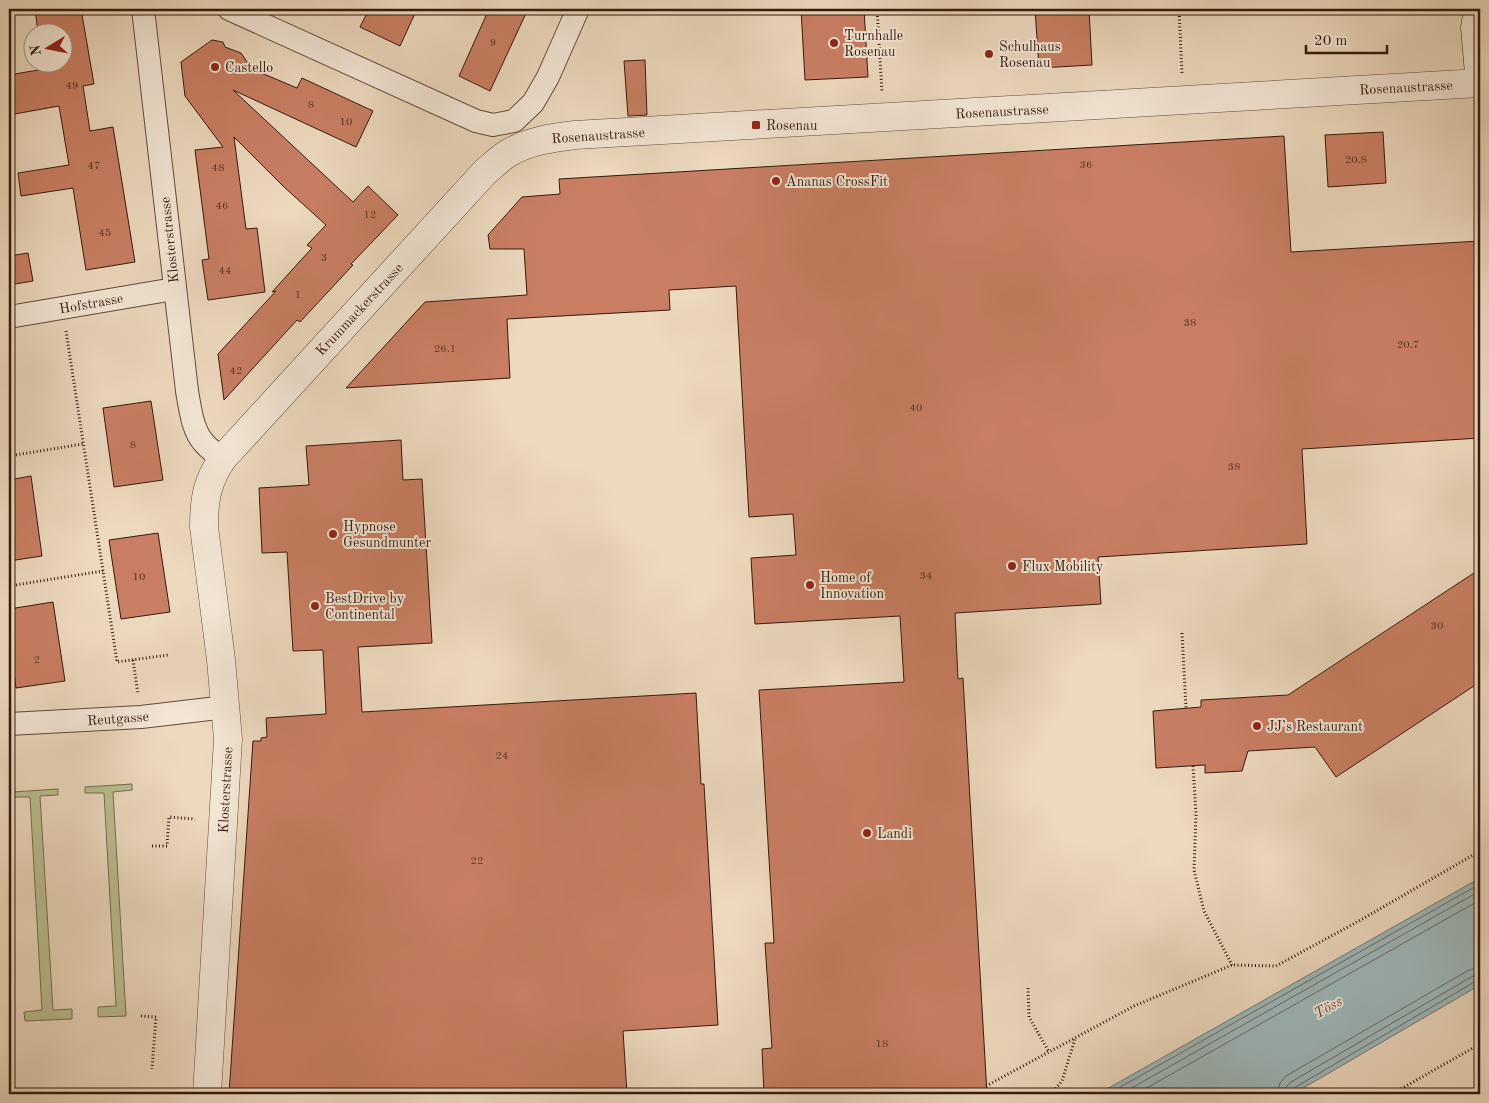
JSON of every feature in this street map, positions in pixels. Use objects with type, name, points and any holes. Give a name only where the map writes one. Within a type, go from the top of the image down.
[{"type":"street","name":"Klosterstrasse","points":[[143,9],[186,391],[195,428],[205,444],[223,458]]},
{"type":"street","points":[[230,9],[476,121],[493,125],[514,121],[532,103],[548,77],[578,9]]},
{"type":"street","points":[[1478,9],[1475,28],[1480,84]]},
{"type":"street","name":"Rosenaustrasse","points":[[526,145],[545,139],[592,134],[1480,84]]},
{"type":"street","name":"Krummackerstrasse","points":[[207,488],[223,458],[485,172],[506,154],[526,145]]},
{"type":"street","name":"Hofstrasse","points":[[9,318],[174,289]]},
{"type":"street","name":"Klosterstrasse","points":[[207,488],[204,507],[204,527],[226,707],[228,739],[207,1094]]},
{"type":"street","name":"Reutgasse","points":[[9,724],[141,717],[226,707]]},
{"type":"path","points":[[877,9],[882,100]]},
{"type":"path","points":[[1178,9],[1182,81]]},
{"type":"path","points":[[62,308],[117,662],[168,655]]},
{"type":"path","points":[[9,456],[83,444]]},
{"type":"path","points":[[9,586],[103,571]]},
{"type":"path","points":[[1182,633],[1186,708]]},
{"type":"path","points":[[133,660],[141,717]]},
{"type":"path","points":[[1193,766],[1196,814],[1194,870],[1204,911],[1232,965]]},
{"type":"path","points":[[152,846],[167,846],[169,817],[204,819]]},
{"type":"path","points":[[986,1086],[1134,1006],[1232,965],[1276,966],[1480,851]]},
{"type":"path","points":[[1028,988],[1030,1017],[1049,1052]]},
{"type":"path","points":[[142,1016],[156,1017],[152,1069]]},
{"type":"path","points":[[1051,1094],[1062,1081],[1075,1039]]},
{"type":"path","points":[[1392,1094],[1480,1044]]},
{"type":"green space","points":[[132,784],[132,790],[113,792],[126,1016],[98,1017],[98,1007],[116,1006],[104,793],[85,793],[85,787]]},
{"type":"green space","points":[[58,789],[58,795],[40,796],[53,1010],[72,1009],[72,1019],[25,1021],[24,1012],[42,1010],[30,797],[12,797],[12,792]]},
{"type":"water","name":"Töss","points":[[1480,878],[1480,985],[1293,1094],[1098,1094]]},
{"type":"building","points":[[35,9],[81,9],[94,84],[83,86],[90,131],[113,127],[135,262],[86,270],[73,188],[21,196],[18,173],[69,165],[59,106],[9,115],[9,75],[26,72],[72,72],[72,22],[37,22]]},
{"type":"building","points":[[369,9],[417,9],[400,46],[360,27]]},
{"type":"building","points":[[489,9],[528,9],[490,91],[459,76]]},
{"type":"building","name":"Turnhalle Rosenau","points":[[801,9],[864,9],[868,77],[805,80]]},
{"type":"building","name":"Schulhaus Rosenau","points":[[1035,9],[1089,9],[1092,65],[1039,68]]},
{"type":"building","points":[[212,40],[223,42],[225,47],[241,53],[252,69],[297,88],[302,78],[373,111],[356,147],[233,90],[353,202],[368,186],[398,215],[351,264],[353,265],[300,322],[297,320],[224,400],[218,354],[276,291],[272,292],[312,248],[307,245],[326,225],[283,186],[234,137],[246,229],[257,228],[265,292],[208,300],[202,260],[209,259],[195,150],[223,147],[185,96],[181,62]]},
{"type":"building","points":[[645,60],[647,115],[628,116],[624,61]]},
{"type":"building","points":[[1383,132],[1386,183],[1328,187],[1325,135]]},
{"type":"building","points":[[1284,136],[1291,252],[1480,241],[1480,438],[1302,449],[1307,544],[1098,557],[1101,604],[955,613],[958,679],[963,678],[987,1094],[764,1094],[762,1049],[772,1048],[765,943],[774,943],[759,690],[904,682],[900,616],[755,624],[751,558],[796,555],[793,514],[749,517],[736,286],[669,290],[670,310],[507,319],[510,378],[346,388],[425,302],[527,295],[524,249],[490,249],[488,235],[522,197],[560,194],[559,179]]},
{"type":"building","points":[[28,253],[33,281],[9,285],[9,256]]},
{"type":"building","points":[[151,401],[163,480],[114,487],[103,408]]},
{"type":"building","points":[[401,440],[403,480],[422,479],[432,643],[358,647],[362,712],[696,693],[701,784],[704,784],[718,1025],[623,1031],[627,1094],[229,1094],[253,741],[261,741],[261,738],[267,737],[266,718],[326,714],[323,650],[293,651],[287,552],[262,553],[259,488],[309,485],[306,446]]},
{"type":"building","points":[[31,476],[42,556],[9,561],[9,480]]},
{"type":"building","points":[[158,533],[170,612],[121,619],[109,540]]},
{"type":"building","points":[[1480,569],[1480,682],[1336,777],[1315,747],[1248,751],[1242,771],[1205,773],[1205,765],[1156,768],[1153,711],[1201,707],[1201,700],[1288,695]]},
{"type":"building","points":[[53,602],[65,681],[16,688],[9,637],[9,609]]},
{"type":"place","name":"Turnhalle Rosenau","points":[[834,43]]},
{"type":"place","name":"Schulhaus Rosenau","points":[[989,54]]},
{"type":"place","name":"Castello","points":[[215,67]]},
{"type":"place","name":"Rosenau","points":[[756,125]]},
{"type":"place","name":"Ananas CrossFit","points":[[776,181]]},
{"type":"place","name":"Hypnose Gesundmunter","points":[[333,534]]},
{"type":"place","name":"Flux Mobility","points":[[1012,566]]},
{"type":"place","name":"Home of Innovation","points":[[810,585]]},
{"type":"place","name":"BestDrive by Continental","points":[[315,606]]},
{"type":"place","name":"JJ’s Restaurant","points":[[1257,726]]},
{"type":"place","name":"Landi","points":[[867,833]]}]
